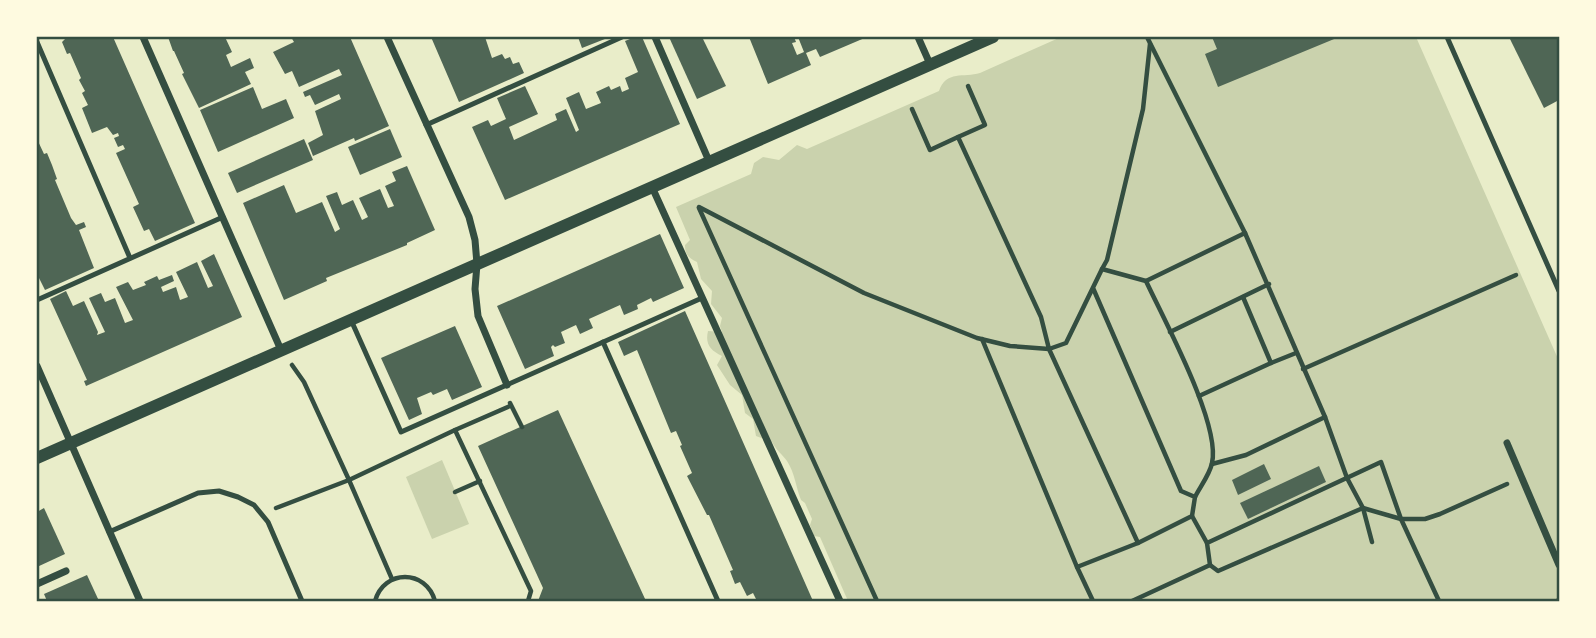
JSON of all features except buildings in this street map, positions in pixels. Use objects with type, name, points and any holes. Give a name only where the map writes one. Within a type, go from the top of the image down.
[{"type":"street","points":[[143,37],[281,350]]},
{"type":"street","points":[[387,37],[469,217],[475,240],[478,316],[507,385]]},
{"type":"street","points":[[655,37],[709,161]]},
{"type":"street","points":[[918,37],[930,64]]},
{"type":"street","points":[[37,457],[993,37]]},
{"type":"street","points":[[652,187],[840,601]]},
{"type":"street","points":[[37,366],[140,601]]},
{"type":"street","points":[[1507,443],[1559,565]]},
{"type":"street","points":[[37,584],[66,571]]},
{"type":"lane","points":[[426,125],[622,37]]},
{"type":"lane","points":[[1447,37],[1559,291]]},
{"type":"lane","points":[[37,42],[130,258]]},
{"type":"lane","points":[[37,300],[223,217]]},
{"type":"lane","points":[[351,319],[401,432],[702,298]]},
{"type":"lane","points":[[603,342],[718,601]]},
{"type":"lane","points":[[109,532],[198,493],[219,491],[238,497],[254,505],[268,522],[302,601]]},
{"type":"path","points":[[1147,37],[1269,284],[1325,417],[1347,478],[1363,508],[1373,542]]},
{"type":"path","points":[[877,601],[699,208],[864,293],[982,340],[1010,346],[1049,349],[1066,343],[1107,260],[1143,109],[1150,44]]},
{"type":"path","points":[[912,109],[930,150],[985,125],[968,86]]},
{"type":"path","points":[[958,137],[1041,317],[1049,349],[1138,542]]},
{"type":"path","points":[[1102,269],[1146,281],[1245,233]]},
{"type":"path","points":[[1303,369],[1516,275]]},
{"type":"path","points":[[1146,281],[1199,396],[1213,437],[1212,464],[1195,497],[1192,516],[1207,543],[1210,565],[1218,571],[1363,508],[1402,519],[1425,519],[1521,478]]},
{"type":"path","points":[[1170,332],[1269,284]]},
{"type":"path","points":[[1093,288],[1181,491],[1195,497]]},
{"type":"path","points":[[1243,297],[1271,363]]},
{"type":"path","points":[[982,340],[1093,601]]},
{"type":"path","points":[[281,350],[304,382],[392,579]]},
{"type":"path","points":[[1199,396],[1296,353]]},
{"type":"path","points":[[507,385],[510,406],[522,427]]},
{"type":"path","points":[[262,514],[349,480],[510,406]]},
{"type":"path","points":[[1212,464],[1246,455],[1325,417]]},
{"type":"path","points":[[455,430],[531,591],[528,601]]},
{"type":"path","points":[[1207,543],[1381,462],[1402,519],[1439,601]]},
{"type":"path","points":[[455,492],[480,481]]},
{"type":"path","points":[[1077,567],[1192,516]]},
{"type":"path","points":[[1132,601],[1210,565]]},
{"type":"path","points":[[375,601],[380,589],[392,579],[407,576],[422,581],[433,593],[435,601]]},
{"type":"green space","points":[[1061,37],[1416,37],[1559,361],[1559,601],[848,601],[820,537],[814,536],[810,525],[812,519],[801,500],[790,466],[772,442],[756,436],[753,419],[745,413],[742,395],[730,385],[717,365],[722,356],[709,346],[707,336],[708,331],[722,332],[722,318],[711,304],[712,291],[701,279],[697,262],[686,253],[685,245],[690,240],[676,207],[751,174],[754,163],[763,157],[779,160],[797,145],[807,149],[939,91],[942,84],[951,77],[980,73]]},
{"type":"green space","points":[[442,460],[469,524],[432,539],[406,477]]}]
